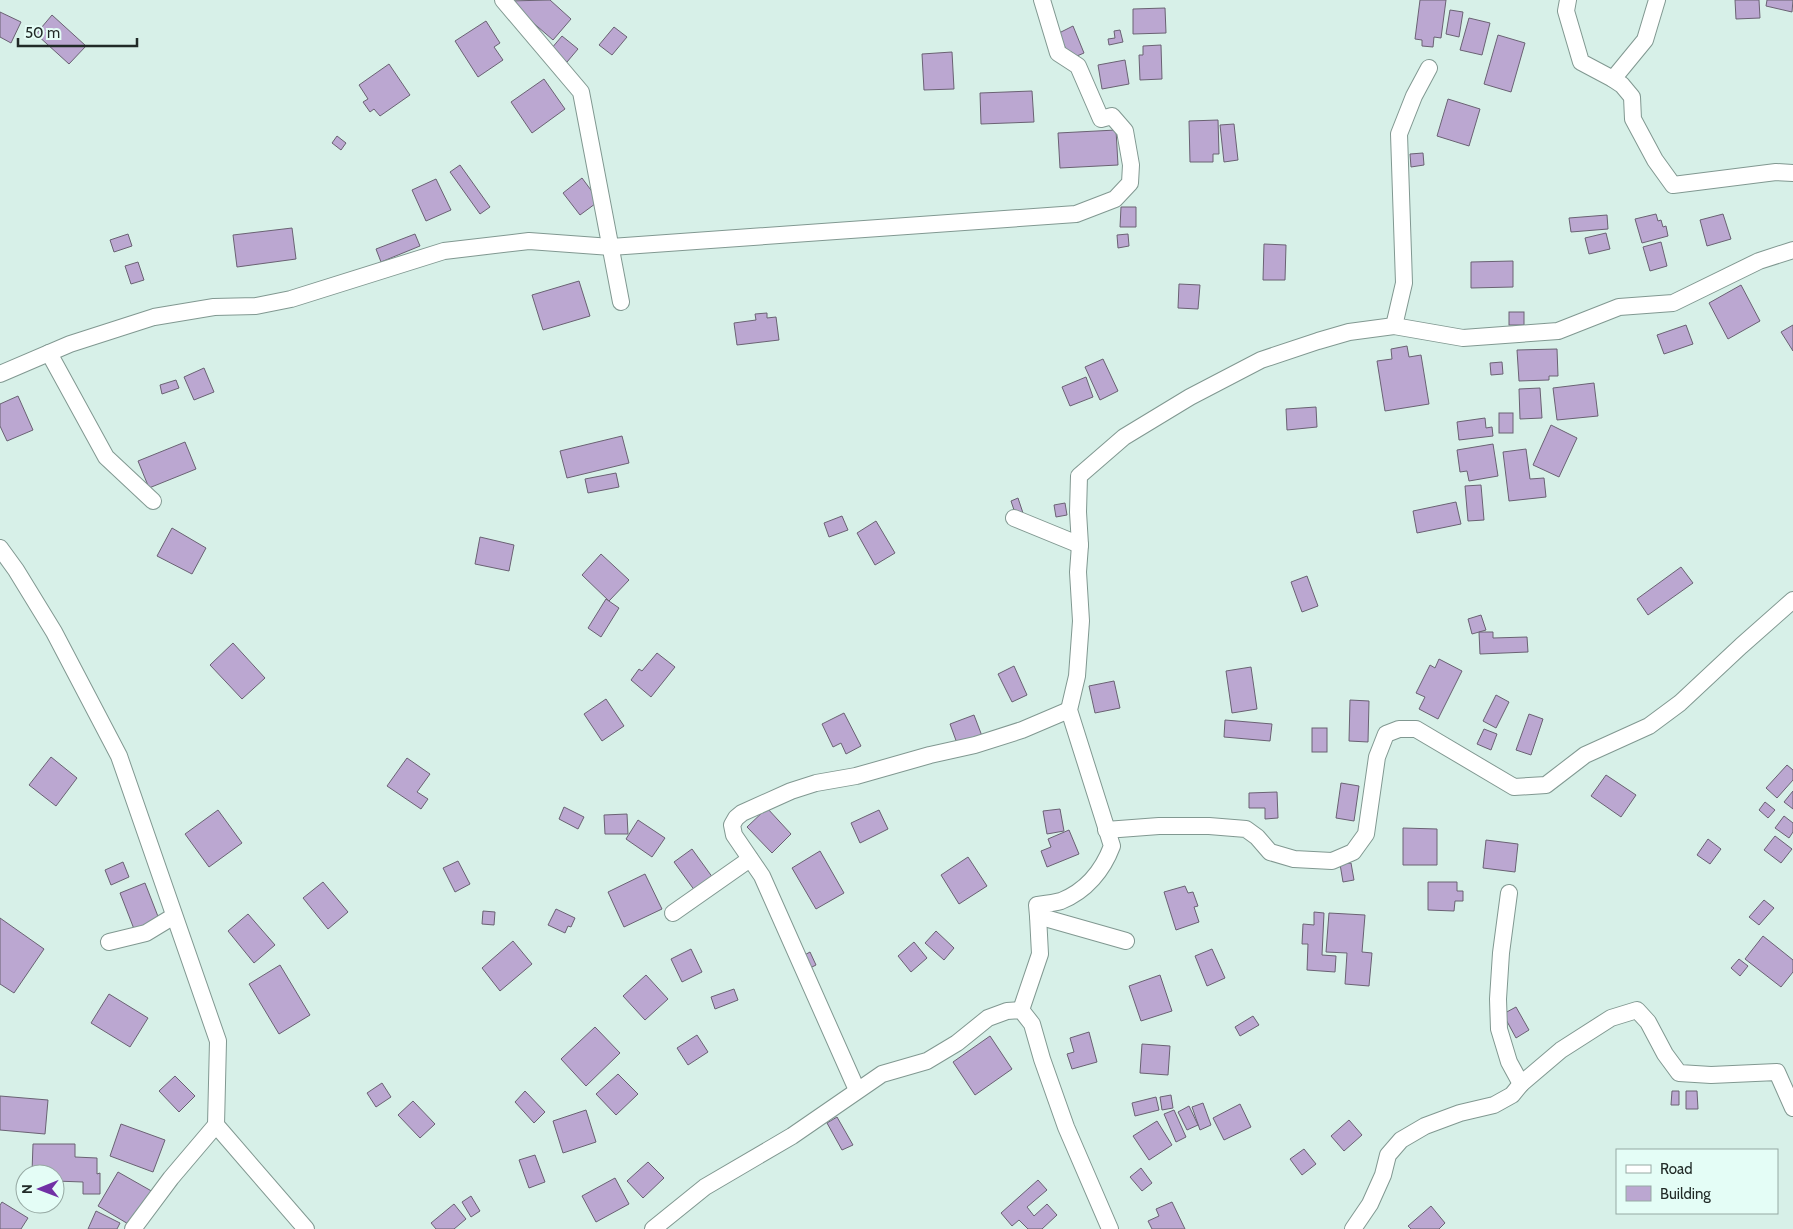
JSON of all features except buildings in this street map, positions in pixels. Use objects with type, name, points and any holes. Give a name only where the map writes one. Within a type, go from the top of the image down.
[{"type":"street","points":[[503,0],[581,92],[621,302]]},
{"type":"street","points":[[0,374],[70,344],[154,317],[214,307],[256,306],[291,299],[444,251],[529,241],[611,247],[1076,214],[1115,199],[1130,183],[1132,164],[1125,131],[1112,116],[1101,119],[1078,66],[1058,53],[1042,0]]},
{"type":"street","points":[[1568,0],[1566,11],[1581,62],[1622,85],[1632,97],[1633,119],[1655,160],[1673,184],[1776,172],[1793,173]]},
{"type":"street","points":[[1613,79],[1645,40],[1658,0]]},
{"type":"street","points":[[1394,326],[1404,283],[1399,134],[1414,96],[1429,68]]},
{"type":"street","points":[[1021,1010],[1040,954],[1038,905],[1061,901],[1086,886],[1106,861],[1112,846],[1069,710],[1077,676],[1081,622],[1078,572],[1080,546],[1078,512],[1079,476],[1124,437],[1190,397],[1261,360],[1318,341],[1349,332],[1394,326],[1463,338],[1558,331],[1619,307],[1673,303],[1760,261],[1793,250]]},
{"type":"street","points":[[49,353],[106,457],[153,501]]},
{"type":"street","points":[[1014,518],[1080,546]]},
{"type":"street","points":[[0,548],[16,570],[54,632],[119,756],[218,1041],[216,1125],[171,1178],[133,1229]]},
{"type":"street","points":[[1106,830],[1159,826],[1210,826],[1246,829],[1257,837],[1270,852],[1294,859],[1332,861],[1353,852],[1366,834],[1378,757],[1386,734],[1399,729],[1416,730],[1514,788],[1546,785],[1585,756],[1648,726],[1672,709],[1793,600]]},
{"type":"street","points":[[857,1090],[766,885],[734,835],[732,825],[742,812],[791,791],[816,783],[856,776],[930,754],[975,745],[1022,730],[1069,710]]},
{"type":"street","points":[[674,913],[750,860]]},
{"type":"street","points":[[1508,893],[1501,953],[1498,999],[1499,1029],[1509,1062],[1521,1084]]},
{"type":"street","points":[[109,942],[146,933],[174,916]]},
{"type":"street","points":[[1038,916],[1126,941]]},
{"type":"street","points":[[652,1229],[705,1187],[792,1136],[882,1074],[927,1061],[957,1043],[988,1018],[1007,1011],[1021,1010]]},
{"type":"street","points":[[1021,1010],[1032,1024],[1066,1127],[1110,1229]]},
{"type":"street","points":[[1353,1229],[1370,1204],[1380,1182],[1388,1155],[1401,1140],[1425,1126],[1460,1113],[1494,1105],[1512,1095],[1521,1084],[1561,1050],[1611,1018],[1637,1010],[1648,1022],[1664,1054],[1679,1072],[1711,1075],[1777,1072],[1793,1108]]},
{"type":"street","points":[[216,1125],[306,1229]]}]
